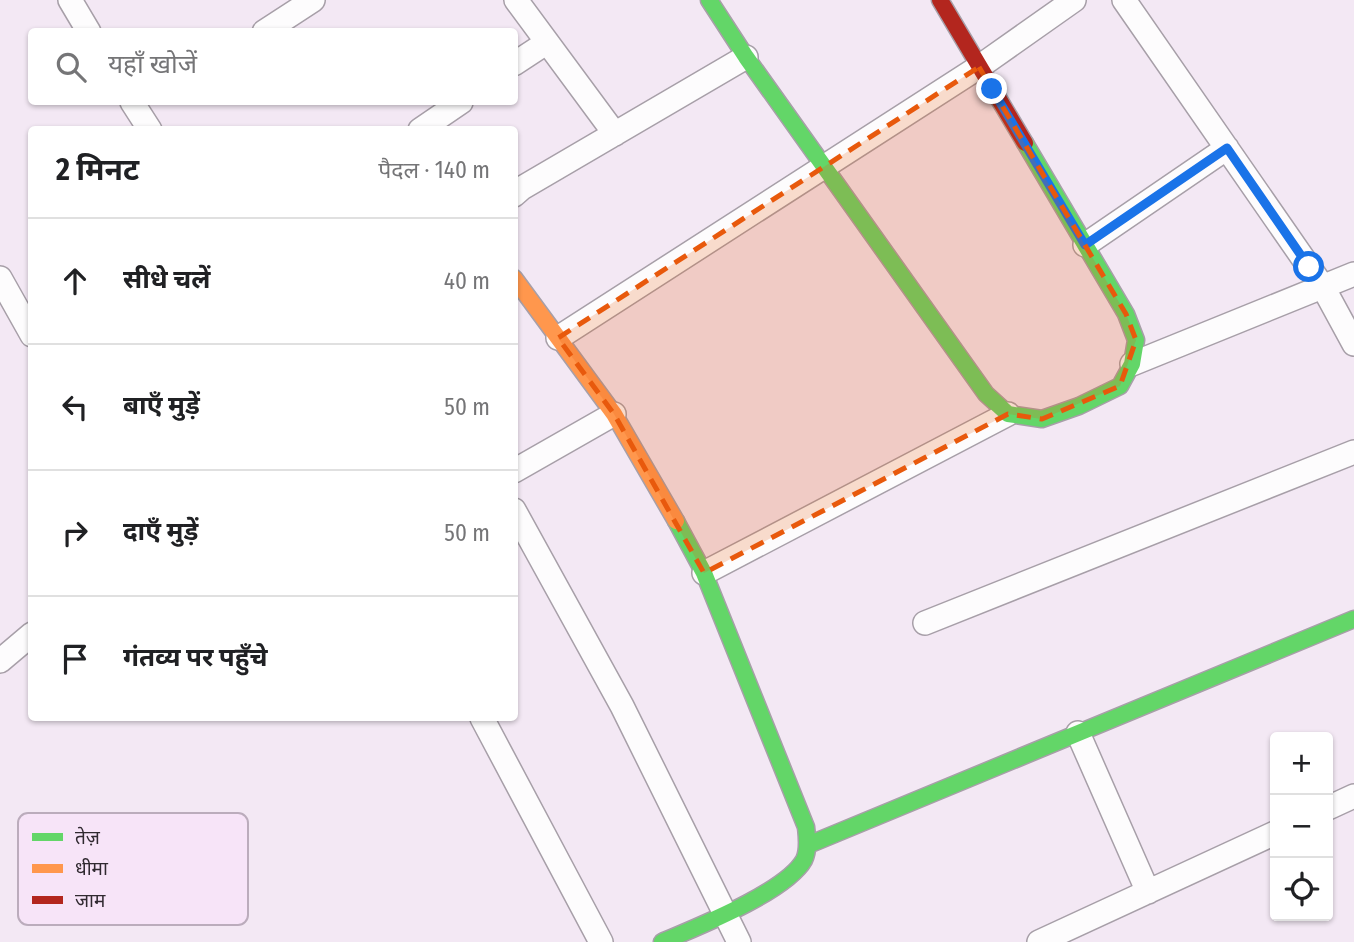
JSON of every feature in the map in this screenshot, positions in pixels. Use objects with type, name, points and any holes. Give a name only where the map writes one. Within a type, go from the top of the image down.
[{"type":"street","points":[[70,0],[87,28]]},
{"type":"street","points":[[270,28],[313,0]]},
{"type":"street","points":[[516,0],[615,134]]},
{"type":"street","points":[[709,0],[746,57],[986,394],[1009,414],[1042,419],[1079,407],[1120,386],[1132,364],[1136,340],[1126,314],[940,0]]},
{"type":"street","points":[[558,338],[979,67],[1074,0]]},
{"type":"street","points":[[1124,0],[1323,287],[1354,344]]},
{"type":"street","points":[[518,61],[546,43]]},
{"type":"street","points":[[518,192],[746,57]]},
{"type":"street","points":[[426,126],[457,105]]},
{"type":"street","points":[[1085,245],[1227,148]]},
{"type":"street","points":[[1132,364],[1354,274]]},
{"type":"street","points":[[0,278],[28,328]]},
{"type":"street","points":[[518,283],[614,414],[704,573],[806,827],[804,860],[791,876],[724,914],[662,942]]},
{"type":"street","points":[[518,469],[614,414]]},
{"type":"street","points":[[704,573],[1009,414]]},
{"type":"street","points":[[925,623],[1354,452]]},
{"type":"street","points":[[518,517],[622,706],[739,942]]},
{"type":"street","points":[[807,845],[1354,618]]},
{"type":"street","points":[[0,661],[28,637]]},
{"type":"street","points":[[484,721],[601,942]]},
{"type":"street","points":[[1078,733],[1148,892]]},
{"type":"street","points":[[1333,806],[1354,796]]},
{"type":"street","points":[[1039,942],[1270,835]]},
{"type":"highlighted area","points":[[979,67],[1126,314],[1136,340],[1120,386],[1042,419],[1008,414],[704,573],[614,414],[558,338]]},
{"type":"traffic: fast","points":[[709,0],[746,57],[986,394],[1008,414],[1042,419],[1079,406],[1120,386],[1132,364],[1136,340],[1126,314],[1025,143]]},
{"type":"traffic: fast","points":[[662,942],[760,896],[794,872],[807,852],[806,827],[704,573],[676,521]]},
{"type":"traffic: fast","points":[[808,845],[1354,619]]},
{"type":"traffic: slow","points":[[518,283],[614,414],[676,521]]},
{"type":"traffic: jam","points":[[940,0],[1025,143]]},
{"type":"route","points":[[992,89],[1085,245],[1227,148],[1309,267]]}]
